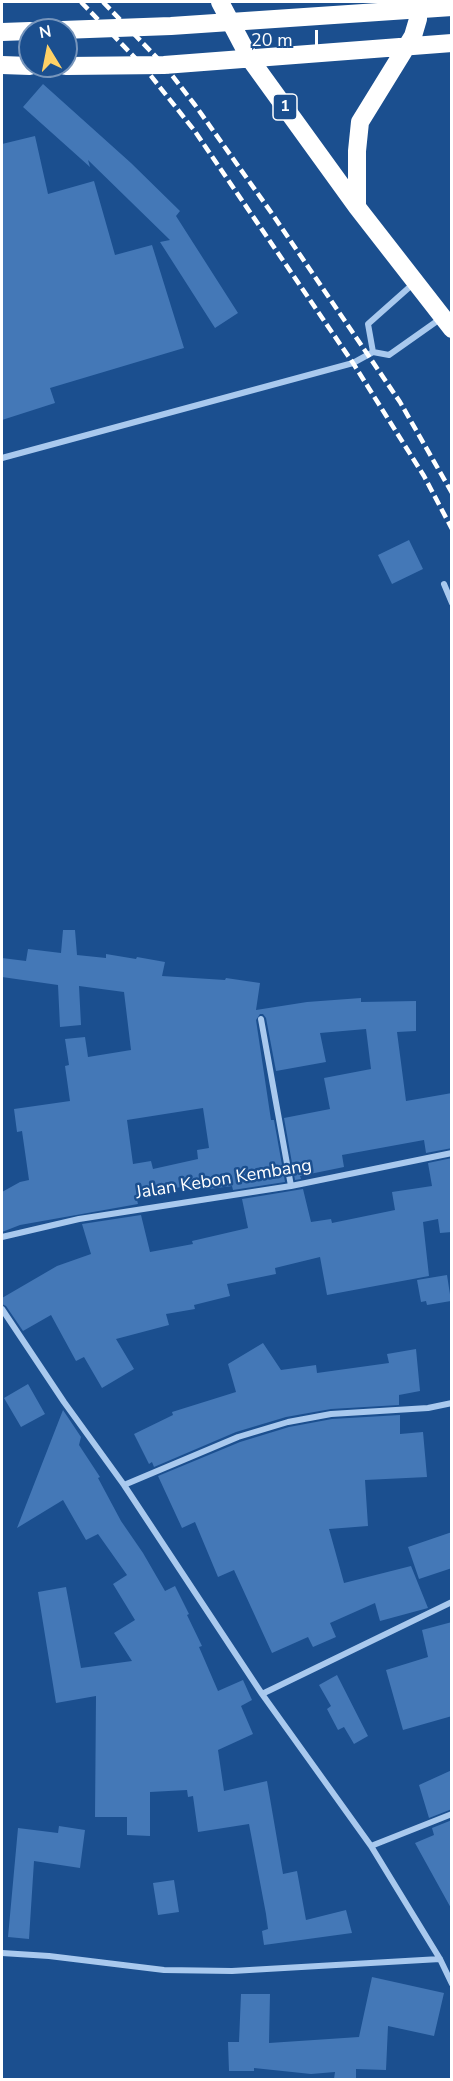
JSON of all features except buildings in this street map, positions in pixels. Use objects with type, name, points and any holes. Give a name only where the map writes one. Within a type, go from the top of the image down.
[{"type":"highway","name":"1","points":[[220,2],[250,59],[357,207],[447,323]]},
{"type":"highway","points":[[357,207],[357,151],[360,122],[407,46],[416,26],[418,2]]},
{"type":"highway","points":[[78,29],[171,26],[452,7]]},
{"type":"highway","points":[[2,32],[18,31]]},
{"type":"highway","points":[[78,66],[143,66],[452,43]]},
{"type":"highway","points":[[2,66],[18,66]]},
{"type":"street","points":[[373,352],[368,324],[416,282]]},
{"type":"street","points":[[2,458],[353,363],[373,352],[389,355],[447,323]]},
{"type":"street","points":[[444,584],[452,603]]},
{"type":"street","points":[[261,1019],[291,1186]]},
{"type":"street","name":"Jalan Kebon Kembang","points":[[2,1237],[80,1219],[291,1186],[452,1153]]},
{"type":"street","points":[[2,1309],[64,1402],[124,1485],[262,1694],[370,1845],[440,1959],[452,1984]]},
{"type":"street","points":[[124,1485],[238,1437],[288,1422],[331,1414],[428,1408],[452,1403]]},
{"type":"street","points":[[262,1694],[452,1602]]},
{"type":"street","points":[[370,1845],[452,1814]]},
{"type":"street","points":[[2,1953],[49,1956],[164,1970],[232,1971],[440,1959]]},
{"type":"railway","points":[[81,2],[143,66],[194,130],[353,363],[424,476],[452,529]]},
{"type":"railway","points":[[103,2],[164,65],[195,105],[400,402],[452,493]]}]
